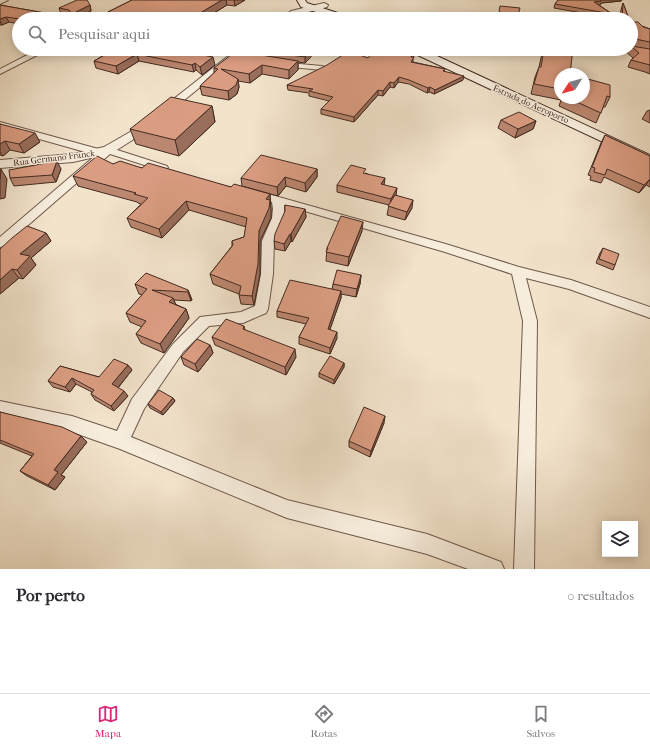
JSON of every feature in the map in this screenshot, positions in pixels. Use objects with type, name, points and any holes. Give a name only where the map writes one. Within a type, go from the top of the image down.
[{"type":"main road","points":[[301,2],[317,3],[338,12]]},
{"type":"main road","name":"Estrada do Aeroporto","points":[[428,56],[650,160]]},
{"type":"main road","name":"Estrada do Aeroporto","points":[[444,56],[650,149]]},
{"type":"street","points":[[0,2],[5,0]]},
{"type":"street","points":[[116,12],[141,0]]},
{"type":"street","points":[[295,12],[301,2]]},
{"type":"street","points":[[296,12],[317,3]]},
{"type":"street","points":[[0,6],[8,7]]},
{"type":"street","points":[[0,72],[31,56]]},
{"type":"street","name":"Rua Germano Franck","points":[[0,243],[104,152],[141,130],[236,56]]},
{"type":"street","points":[[272,62],[294,66],[322,68]]},
{"type":"street","points":[[0,125],[176,172]]},
{"type":"street","name":"Rua Germano Franck","points":[[0,164],[73,158],[104,152]]},
{"type":"street","points":[[243,190],[518,271],[571,285],[650,313]]},
{"type":"street","points":[[121,441],[138,404],[178,348],[205,321],[243,317],[261,309],[267,274],[268,241],[278,218],[279,209],[277,200]]},
{"type":"street","points":[[518,271],[530,321],[524,569]]},
{"type":"street","points":[[0,408],[72,424],[121,441],[286,509],[427,544],[494,569]]},
{"type":"building","points":[[77,0],[87,0],[90,5],[76,12],[70,12],[69,10],[59,8]]},
{"type":"building","points":[[132,0],[222,0],[202,12],[108,12]]},
{"type":"building","points":[[558,0],[600,0],[601,1],[594,2],[609,12],[601,12],[555,4]]},
{"type":"building","points":[[623,3],[626,12],[622,12]]},
{"type":"building","points":[[0,5],[39,12],[12,12],[12,18],[6,17],[0,19]]},
{"type":"building","points":[[500,6],[520,8],[519,12],[499,11]]},
{"type":"building","points":[[638,22],[643,27],[650,29],[650,42],[638,40]]},
{"type":"building","points":[[638,47],[650,49],[650,65],[631,60],[636,56],[638,56]]},
{"type":"building","points":[[103,56],[134,56],[116,66],[94,61]]},
{"type":"building","points":[[147,56],[213,57],[200,67],[195,63],[192,65]]},
{"type":"building","points":[[230,56],[267,56],[298,61],[289,70],[262,65],[249,74],[221,69],[238,79],[236,85],[228,91],[200,86],[218,69],[214,68]]},
{"type":"building","points":[[341,56],[363,56],[368,58],[370,56],[412,56],[411,57],[414,57],[411,62],[445,69],[443,71],[464,76],[435,90],[399,77],[394,83],[390,82],[383,91],[378,90],[354,117],[321,109],[333,97],[309,91],[313,89],[287,85],[327,65]]},
{"type":"building","points":[[543,56],[572,56],[571,68],[554,68],[554,88],[534,84],[539,67],[541,67]]},
{"type":"building","points":[[590,80],[610,85],[610,97],[607,96],[601,113],[581,104],[590,104]]},
{"type":"building","points":[[171,97],[212,106],[175,140],[130,129]]},
{"type":"building","points":[[519,112],[536,121],[518,129],[501,120]]},
{"type":"building","points":[[0,124],[35,133],[19,144],[5,141],[0,144]]},
{"type":"building","points":[[605,135],[650,156],[650,179],[644,185],[607,169],[605,175],[594,172],[595,168],[592,167]]},
{"type":"building","points":[[261,155],[317,169],[305,183],[285,177],[277,187],[241,178]]},
{"type":"building","points":[[97,156],[113,164],[120,161],[142,168],[148,163],[231,187],[234,184],[270,194],[266,199],[270,200],[269,208],[259,231],[258,264],[252,296],[239,295],[241,286],[210,274],[233,245],[232,241],[244,237],[247,218],[186,201],[159,229],[127,218],[148,198],[134,194],[136,193],[73,176]]},
{"type":"building","points":[[57,161],[52,175],[10,178],[9,170]]},
{"type":"building","points":[[351,165],[366,169],[363,173],[385,178],[381,184],[397,188],[391,199],[337,185]]},
{"type":"building","points":[[395,195],[413,200],[407,212],[388,206]]},
{"type":"building","points":[[285,205],[305,209],[284,244],[274,241],[275,234],[285,211]]},
{"type":"building","points":[[341,216],[363,222],[349,257],[326,252]]},
{"type":"building","points":[[27,226],[46,233],[20,254],[30,256],[17,270],[12,269],[0,280],[0,249]]},
{"type":"building","points":[[603,248],[619,254],[615,265],[599,259]]},
{"type":"building","points":[[337,270],[361,275],[357,289],[333,284]]},
{"type":"building","points":[[146,273],[188,290],[188,292],[152,290],[173,298],[169,302],[186,309],[160,344],[136,334],[146,321],[126,313],[147,289],[135,284]]},
{"type":"building","points":[[290,280],[341,291],[328,329],[337,332],[330,348],[299,337],[309,318],[277,311]]},
{"type":"building","points":[[226,319],[244,326],[243,329],[295,349],[285,367],[212,337]]},
{"type":"building","points":[[197,339],[210,345],[195,364],[181,357]]},
{"type":"building","points":[[330,356],[344,363],[334,380],[319,373]]},
{"type":"building","points":[[114,359],[128,365],[112,384],[124,391],[111,406],[91,394],[94,390],[72,378],[65,387],[48,381],[60,366],[99,377]]},
{"type":"building","points":[[159,390],[173,398],[161,412],[148,404]]},
{"type":"building","points":[[364,407],[385,416],[371,451],[349,441]]},
{"type":"building","points":[[0,412],[62,427],[81,436],[54,470],[58,472],[48,485],[20,471],[34,454],[0,440]]}]
